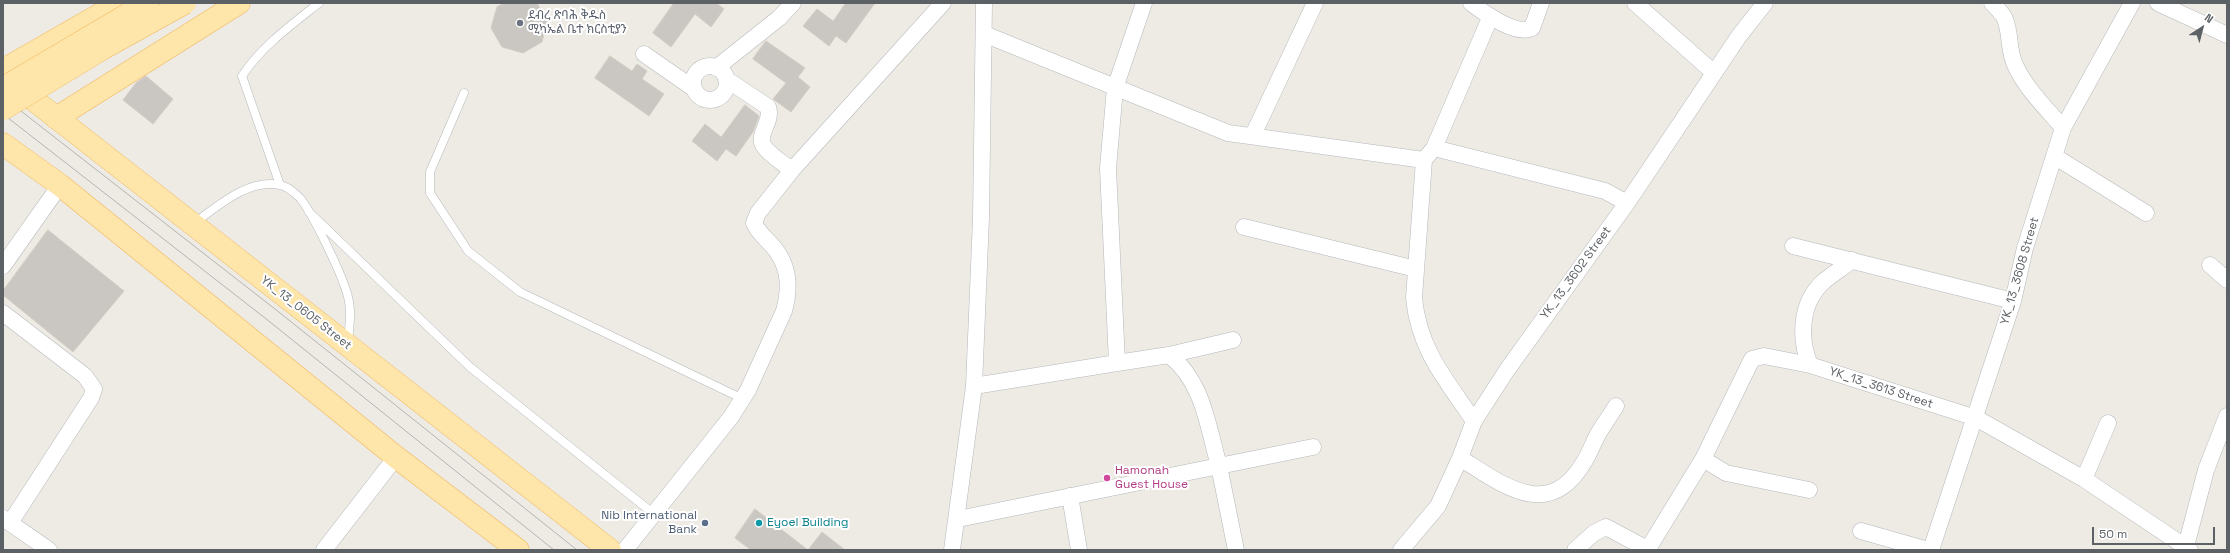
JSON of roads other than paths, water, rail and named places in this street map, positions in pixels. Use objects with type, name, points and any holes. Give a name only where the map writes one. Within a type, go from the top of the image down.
[{"type":"main road","points":[[3,70],[120,3]]},
{"type":"main road","points":[[3,88],[147,3]]},
{"type":"main road","points":[[3,109],[102,49],[185,3]]},
{"type":"main road","points":[[56,118],[239,3]]},
{"type":"main road","name":"YK_13_0605 Street","points":[[3,76],[610,550]]},
{"type":"main road","points":[[5,147],[60,185],[396,457],[518,550]]},
{"type":"street","points":[[721,73],[793,3]]},
{"type":"street","points":[[625,550],[731,417],[743,398],[784,311],[788,297],[788,273],[776,250],[756,229],[754,223],[758,213],[792,170],[943,3]]},
{"type":"street","points":[[952,550],[958,519],[974,386],[980,226],[984,3]]},
{"type":"street","points":[[1117,363],[1108,168],[1115,88],[1144,3]]},
{"type":"street","points":[[1253,135],[1315,3]]},
{"type":"street","points":[[1471,3],[1490,18],[1527,30],[1532,28],[1541,3]]},
{"type":"street","points":[[1635,3],[1713,72]]},
{"type":"street","name":"YK_13_3602 Street","points":[[1401,550],[1438,506],[1460,458],[1474,421],[1507,370],[1627,203],[1713,72],[1765,3]]},
{"type":"street","points":[[1992,3],[2004,16],[2009,30],[2009,51],[2016,68],[2034,95],[2063,128]]},
{"type":"street","name":"YK_13_3608 Street","points":[[1932,550],[1947,498],[1976,418],[2013,301],[2025,248],[2063,128],[2132,3]]},
{"type":"street","points":[[2158,3],[2227,35]]},
{"type":"street","points":[[1474,421],[1427,350],[1416,321],[1414,298],[1429,154],[1490,18]]},
{"type":"street","points":[[984,34],[1228,133],[1429,154],[1605,191],[1627,203]]},
{"type":"street","points":[[644,54],[693,88],[697,94],[710,100],[718,98],[723,93],[721,73]]},
{"type":"street","points":[[693,88],[693,80],[696,73],[709,66],[768,107],[770,120],[762,138],[763,145],[792,170]]},
{"type":"street","points":[[2054,156],[2146,213]]},
{"type":"street","points":[[3,266],[60,185]]},
{"type":"street","points":[[1244,227],[1416,269]]},
{"type":"street","points":[[1793,246],[2013,301]]},
{"type":"street","points":[[1810,365],[1805,354],[1803,337],[1803,320],[1809,303],[1822,283],[1852,260]]},
{"type":"street","points":[[2210,265],[2227,280]]},
{"type":"street","points":[[3,313],[85,376],[94,389],[91,398],[7,520],[49,550]]},
{"type":"street","points":[[974,386],[1169,355],[1233,340]]},
{"type":"street","points":[[1169,355],[1182,365],[1199,394],[1219,466],[1236,550]]},
{"type":"street","name":"YK_13_3613 Street","points":[[1648,550],[1703,459],[1752,359],[1764,356],[1810,365],[1976,418],[2084,479],[2187,549]]},
{"type":"street","points":[[1460,458],[1515,490],[1539,495],[1551,493],[1566,485],[1575,476],[1598,434],[1616,406]]},
{"type":"street","points":[[2187,549],[2206,470],[2227,416]]},
{"type":"street","points":[[2084,479],[2108,423]]},
{"type":"street","points":[[958,519],[1313,446]]},
{"type":"street","points":[[324,550],[396,457]]},
{"type":"street","points":[[1703,459],[1726,473],[1809,490]]},
{"type":"street","points":[[1070,496],[1079,550]]},
{"type":"street","points":[[1575,550],[1594,533],[1606,527],[1648,550]]},
{"type":"street","points":[[1861,531],[1928,550]]},
{"type":"lane","points":[[280,185],[242,76],[251,62],[281,33],[319,3]]},
{"type":"lane","points":[[464,93],[430,172],[430,193],[468,251],[520,292],[743,398]]},
{"type":"lane","points":[[192,225],[234,194],[255,186],[280,185],[291,190],[300,198],[309,212],[340,276],[348,297],[348,345]]},
{"type":"lane","points":[[309,212],[470,367],[654,514]]},
{"type":"tram line","points":[[3,97],[275,309],[577,550]]},
{"type":"tram line","points":[[3,114],[265,318],[554,550]]},
{"type":"place","name":"ደብረ ጽባሕ ቅዱስ ሚካኤል ቤተ ክርስቲያን","points":[[520,23]]},
{"type":"place","name":"Hamonah Guest House","points":[[1107,478]]},
{"type":"place","name":"Nib International Bank","points":[[705,523]]},
{"type":"place","name":"Eyoel Building","points":[[759,523]]}]
